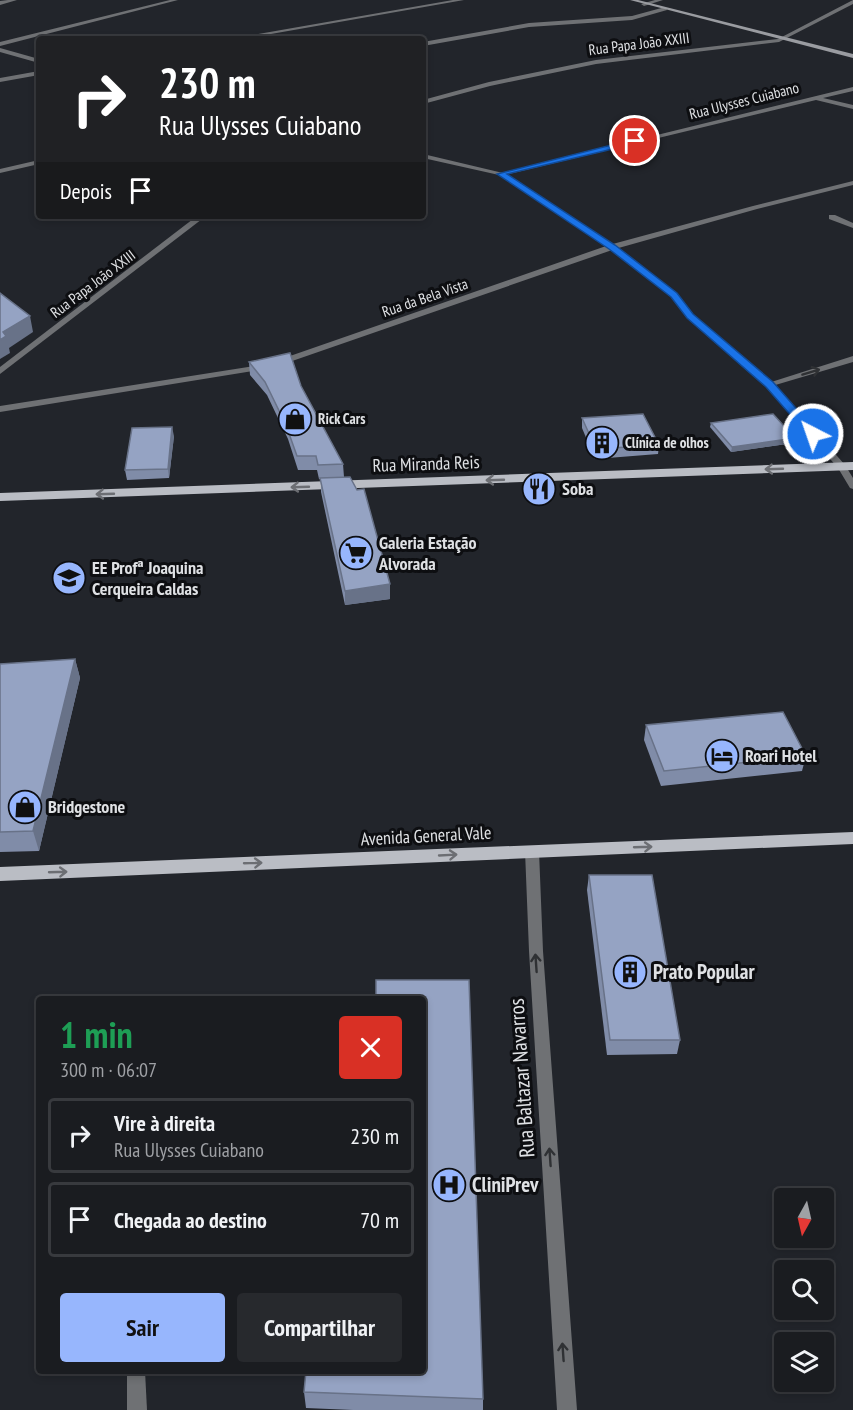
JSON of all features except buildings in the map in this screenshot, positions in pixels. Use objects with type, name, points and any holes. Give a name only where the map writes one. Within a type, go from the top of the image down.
[{"type":"main road","points":[[632,0],[853,56]]},
{"type":"main road","name":"Rua Miranda Reis","points":[[0,497],[847,467]]},
{"type":"main road","name":"Avenida General Vale","points":[[0,874],[853,838]]},
{"type":"street","points":[[0,3],[15,0]]},
{"type":"street","points":[[0,44],[176,0]]},
{"type":"street","points":[[251,36],[462,0]]},
{"type":"street","points":[[644,4],[661,0]]},
{"type":"street","name":"Rua Papa João XXIII","points":[[426,101],[489,84],[596,62],[780,39],[853,2]]},
{"type":"street","points":[[426,43],[529,25],[632,18],[665,9]]},
{"type":"street","points":[[0,50],[36,60]]},
{"type":"street","points":[[0,80],[36,74]]},
{"type":"street","name":"Rua Ulysses Cuiabano","points":[[501,174],[853,89]]},
{"type":"street","points":[[814,97],[853,107]]},
{"type":"street","points":[[426,157],[501,174],[612,247],[674,295],[690,316],[769,384],[847,467],[853,486]]},
{"type":"street","points":[[0,171],[36,163]]},
{"type":"street","name":"Rua da Bela Vista","points":[[0,410],[269,366],[612,247],[755,207],[853,183]]},
{"type":"street","points":[[832,217],[853,226]]},
{"type":"street","name":"Rua Papa João XXIII","points":[[0,371],[198,219]]},
{"type":"street","points":[[769,384],[853,359]]},
{"type":"street","name":"Rua Baltazar Navarros","points":[[532,851],[536,963],[567,1410]]},
{"type":"street","points":[[136,1374],[137,1410]]},
{"type":"place","name":"Rick Cars","points":[[295,419]]},
{"type":"place","name":"Clínica de olhos","points":[[602,443]]},
{"type":"place","name":"Soba","points":[[539,489]]},
{"type":"place","name":"Galeria Estação Alvorada","points":[[356,553]]},
{"type":"place","name":"EE Profª Joaquina Cerqueira Caldas","points":[[69,578]]},
{"type":"place","name":"Roari Hotel","points":[[722,756]]},
{"type":"place","name":"Bridgestone","points":[[25,807]]},
{"type":"place","name":"Prato Popular","points":[[630,972]]},
{"type":"place","name":"CliniPrev","points":[[449,1185]]},
{"type":"route","points":[[635,141],[501,174],[612,247],[674,295],[690,316],[769,384],[813,434]]}]
